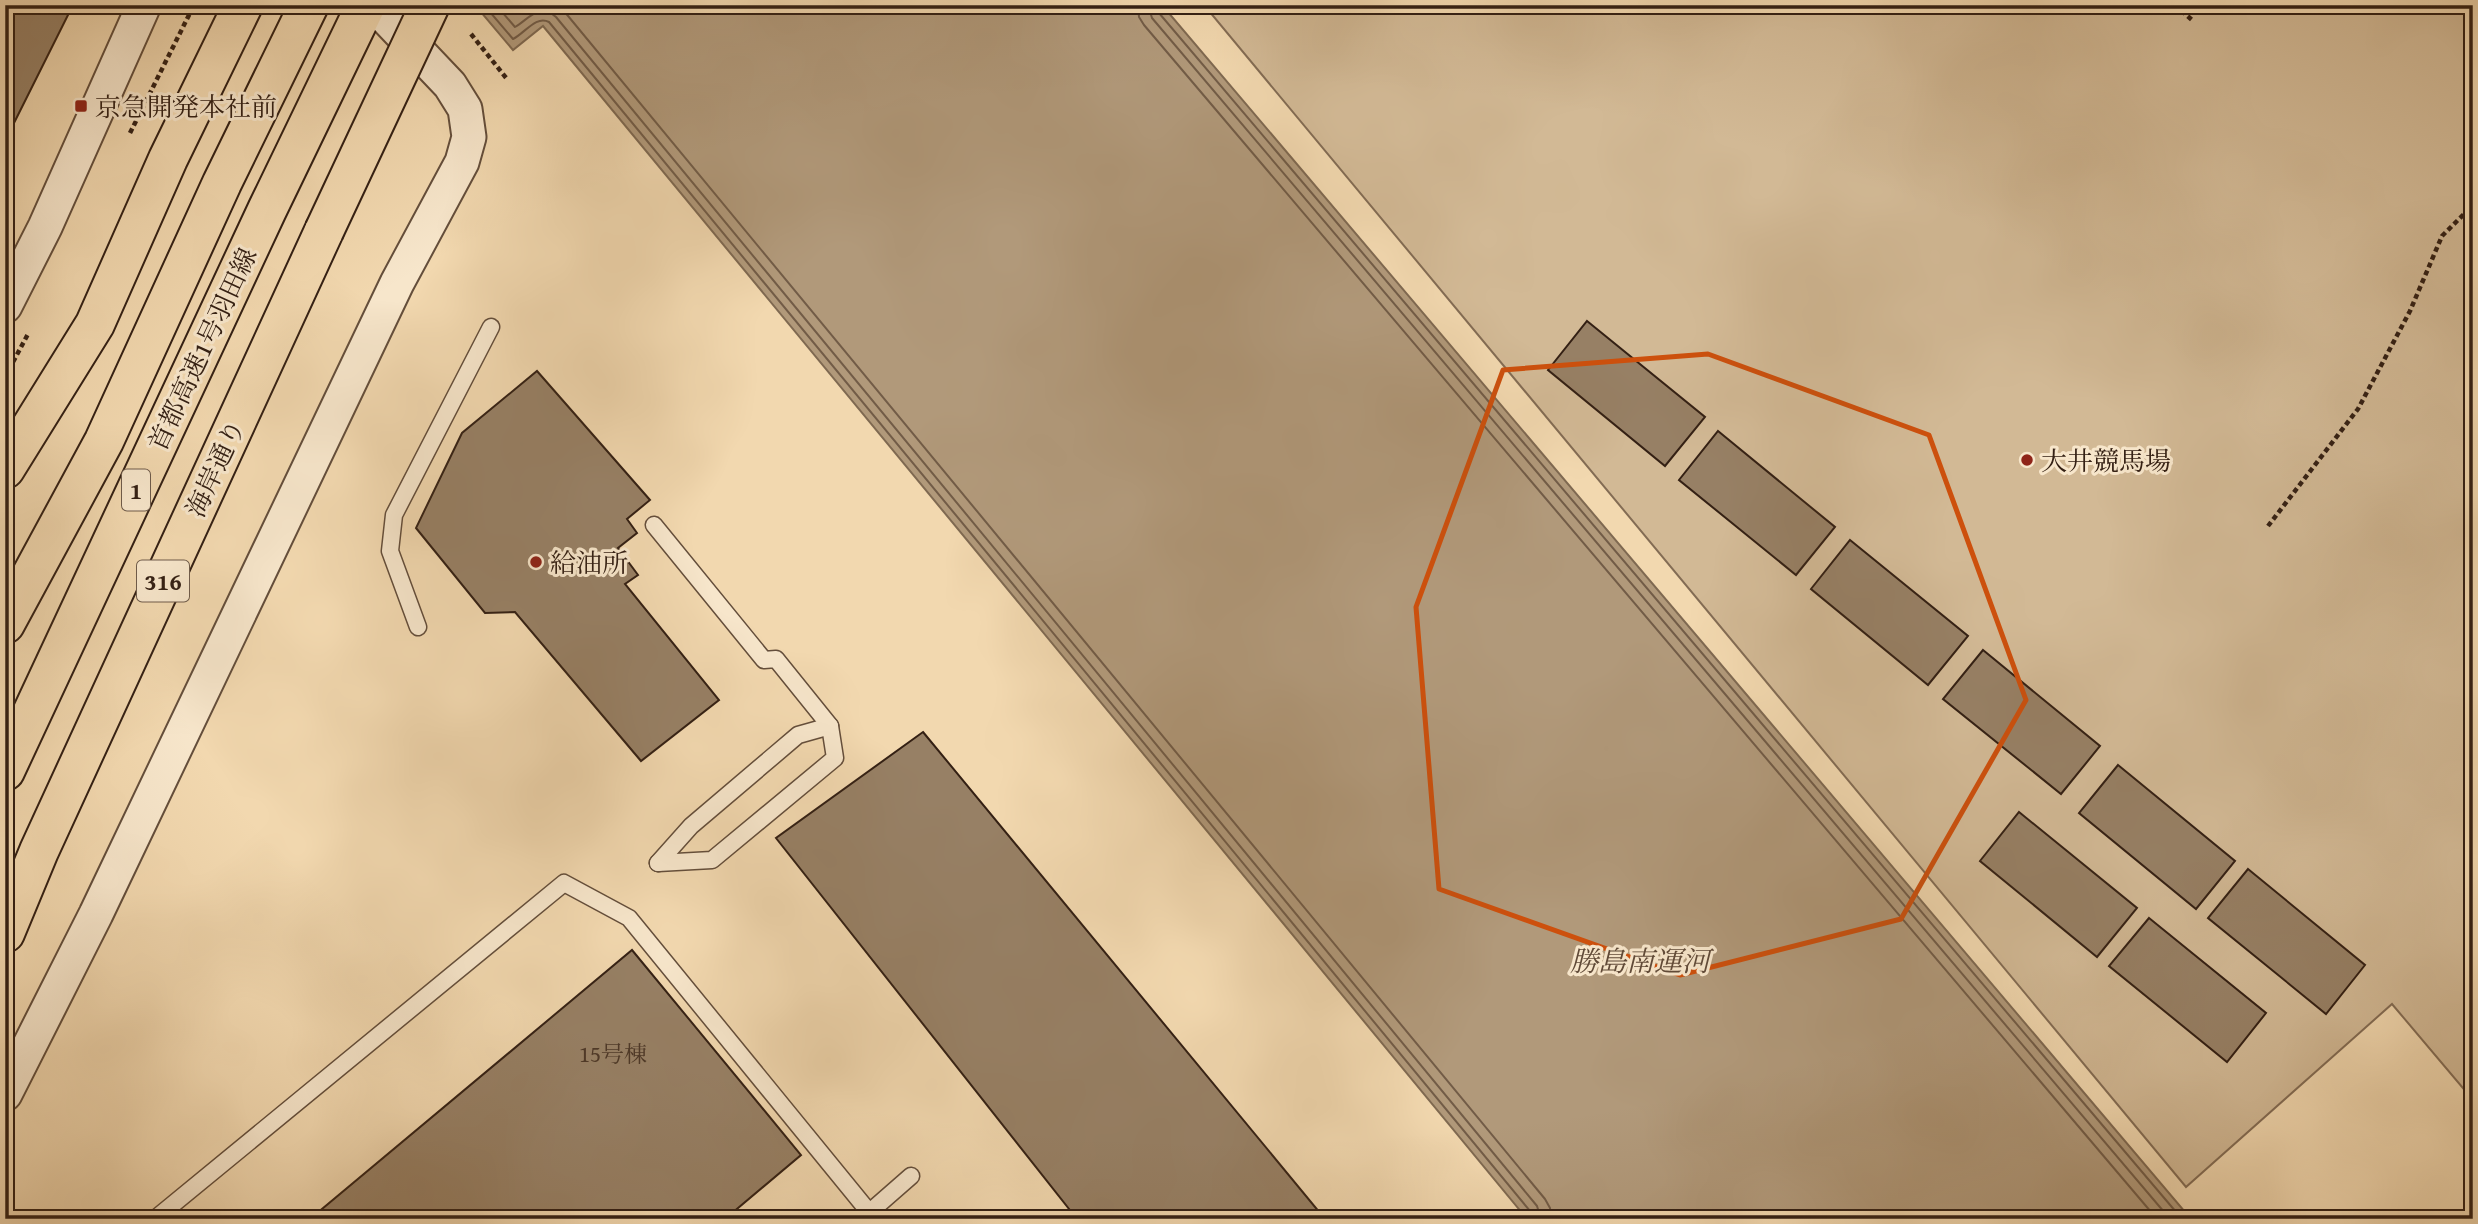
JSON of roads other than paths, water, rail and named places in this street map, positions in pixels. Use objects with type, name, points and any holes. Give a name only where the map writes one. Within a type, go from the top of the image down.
[{"type":"main road","points":[[5,469],[95,324],[168,159],[243,5]]},
{"type":"main road","name":"首都高速1号羽田線","points":[[5,624],[104,441],[222,183],[309,5]]},
{"type":"main road","name":"首都高速1号羽田線","points":[[5,771],[267,209],[366,5]]},
{"type":"main road","name":"海岸通り","points":[[5,933],[39,851],[430,5]]},
{"type":"street","points":[[5,306],[45,227],[144,5]]},
{"type":"street","points":[[5,1094],[102,902],[397,283],[462,162],[469,137],[465,109],[450,85],[373,5]]},
{"type":"lane","points":[[418,627],[390,551],[394,515],[491,327]]},
{"type":"lane","points":[[654,525],[764,660],[776,659],[830,726],[835,758],[712,860],[658,863],[691,825],[798,735],[830,726]]},
{"type":"lane","points":[[155,1219],[564,883],[629,918],[865,1215],[911,1176]]},
{"type":"water","name":"勝島南運河","points":[[475,5],[1162,5],[2191,1219],[1527,1219],[543,26],[513,50]]},
{"type":"place","name":"京急開発本社前","points":[[81,106]]},
{"type":"place","name":"大井競馬場","points":[[2027,460]]},
{"type":"place","name":"給油所","points":[[536,562]]}]
